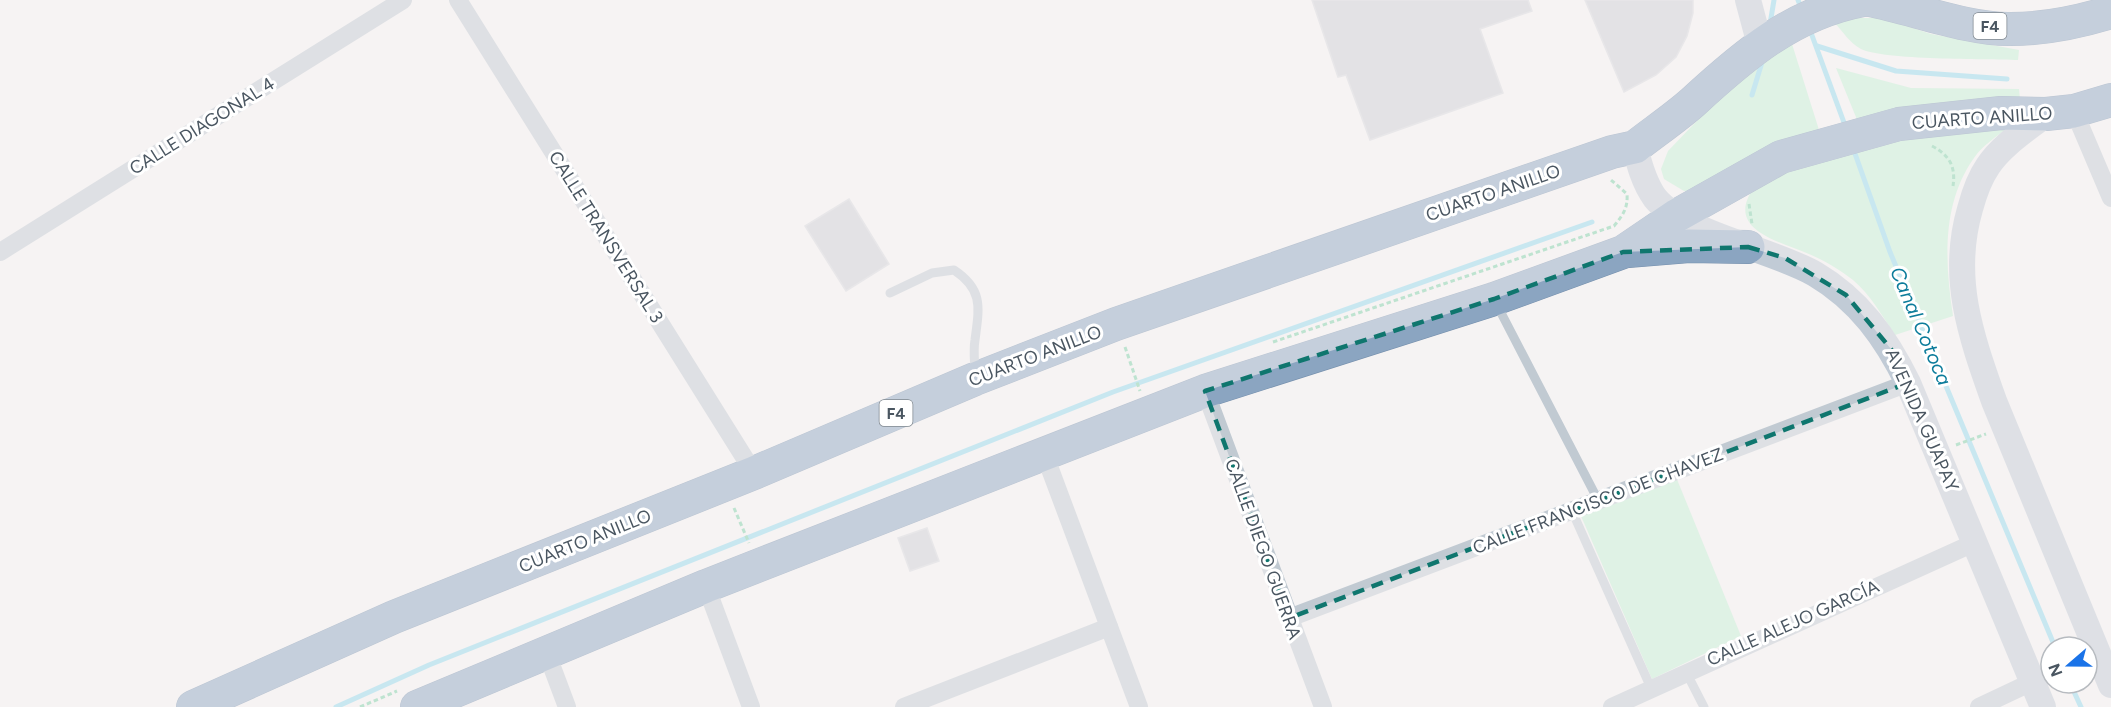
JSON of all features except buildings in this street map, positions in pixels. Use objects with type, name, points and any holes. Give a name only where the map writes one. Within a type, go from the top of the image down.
[{"type":"highway","name":"F4","points":[[1870,0],[1950,20],[2009,29],[2079,22],[2111,12]]},
{"type":"highway","name":"CUARTO ANILLO","points":[[193,707],[394,617],[754,473],[975,379],[1116,324],[1612,152],[1635,147],[1773,37],[1848,3]]},
{"type":"highway","name":"CUARTO ANILLO","points":[[417,707],[546,651],[706,586],[1204,391],[1494,299],[1623,252],[1676,216],[1781,156],[1899,124],[1944,117],[2001,113],[2060,113],[2111,100]]},
{"type":"highway","points":[[1623,252],[1689,246],[1748,247]]},
{"type":"main road","points":[[1748,0],[1773,37]]},
{"type":"main road","points":[[2060,113],[2005,147],[1987,166],[1976,190],[1969,214],[1962,248],[1961,283],[1980,360],[1994,401],[2109,676]]},
{"type":"main road","name":"AVENIDA GUAPAY","points":[[1635,147],[1641,171],[1655,198],[1676,216],[1748,247],[1785,258],[1846,295],[1870,320],[1891,349],[1908,383],[2043,707]]},
{"type":"street","name":"CALLE DIAGONAL 4","points":[[0,252],[403,0]]},
{"type":"street","name":"CALLE TRANSVERSAL 3","points":[[458,0],[754,473]]},
{"type":"street","points":[[2060,113],[2111,198]]},
{"type":"street","name":"CALLE FRANCISCO DE CHAVEZ","points":[[1288,618],[1908,383]]},
{"type":"street","name":"CALLE DIEGO GUERRA","points":[[1204,391],[1323,707]]},
{"type":"street","points":[[1044,453],[1139,707]]},
{"type":"street","name":"CALLE ALEJO GARCÍA","points":[[1612,707],[1976,542]]},
{"type":"street","points":[[706,586],[751,707]]},
{"type":"street","points":[[904,707],[1109,627]]},
{"type":"street","points":[[546,651],[567,707]]},
{"type":"street","points":[[1979,707],[2032,682]]},
{"type":"lane","points":[[890,292],[932,273],[954,270],[968,279],[977,297],[979,312],[974,344],[975,379]]},
{"type":"lane","points":[[1494,299],[1598,500]]},
{"type":"lane","points":[[1572,511],[1651,688]]},
{"type":"lane","points":[[1686,672],[1704,707]]},
{"type":"path","points":[[1923,141],[1946,153],[1953,166],[1953,193]]},
{"type":"path","points":[[1748,198],[1750,210]]},
{"type":"path","points":[[1124,344],[1140,391]]},
{"type":"path","points":[[1984,425],[1990,439]]},
{"type":"path","points":[[1953,446],[1983,435]]},
{"type":"path","points":[[732,503],[747,540]]},
{"type":"highlighted area","points":[[1748,247],[1785,258],[1846,295],[1891,349],[1908,383],[1289,618],[1205,391],[1494,299],[1623,252]]},
{"type":"green space","points":[[1856,18],[1883,18],[1931,34],[2019,50],[2018,60],[1912,57],[1873,53],[1857,47],[1835,23]]},
{"type":"green space","points":[[1792,44],[1819,130],[1690,191],[1684,191],[1664,179],[1661,169],[1668,151],[1740,76]]},
{"type":"green space","points":[[1836,68],[1911,88],[2019,89],[2020,100],[1858,122]]},
{"type":"green space","points":[[2009,127],[1977,154],[1963,176],[1956,195],[1951,214],[1947,255],[1953,316],[1895,335],[1871,299],[1853,280],[1820,259],[1768,237],[1756,230],[1748,221],[1745,210],[1749,196],[1760,180],[1884,141]]},
{"type":"green space","points":[[1676,477],[1741,636],[1652,679],[1581,516]]},
{"type":"waterway","points":[[1770,24],[1774,0]]},
{"type":"waterway","name":"Canal Cotoca","points":[[1798,0],[1802,10]]},
{"type":"waterway","name":"Canal Cotoca","points":[[1810,30],[1846,128]]},
{"type":"waterway","points":[[1817,46],[1896,71],[2007,79]]},
{"type":"waterway","points":[[1752,95],[1763,59]]},
{"type":"waterway","name":"Canal Cotoca","points":[[1853,148],[1890,252],[2050,635]]},
{"type":"waterway","points":[[336,707],[429,665],[1113,392],[1592,222]]},
{"type":"waterway","name":"Canal Cotoca","points":[[2076,695],[2081,707]]}]
